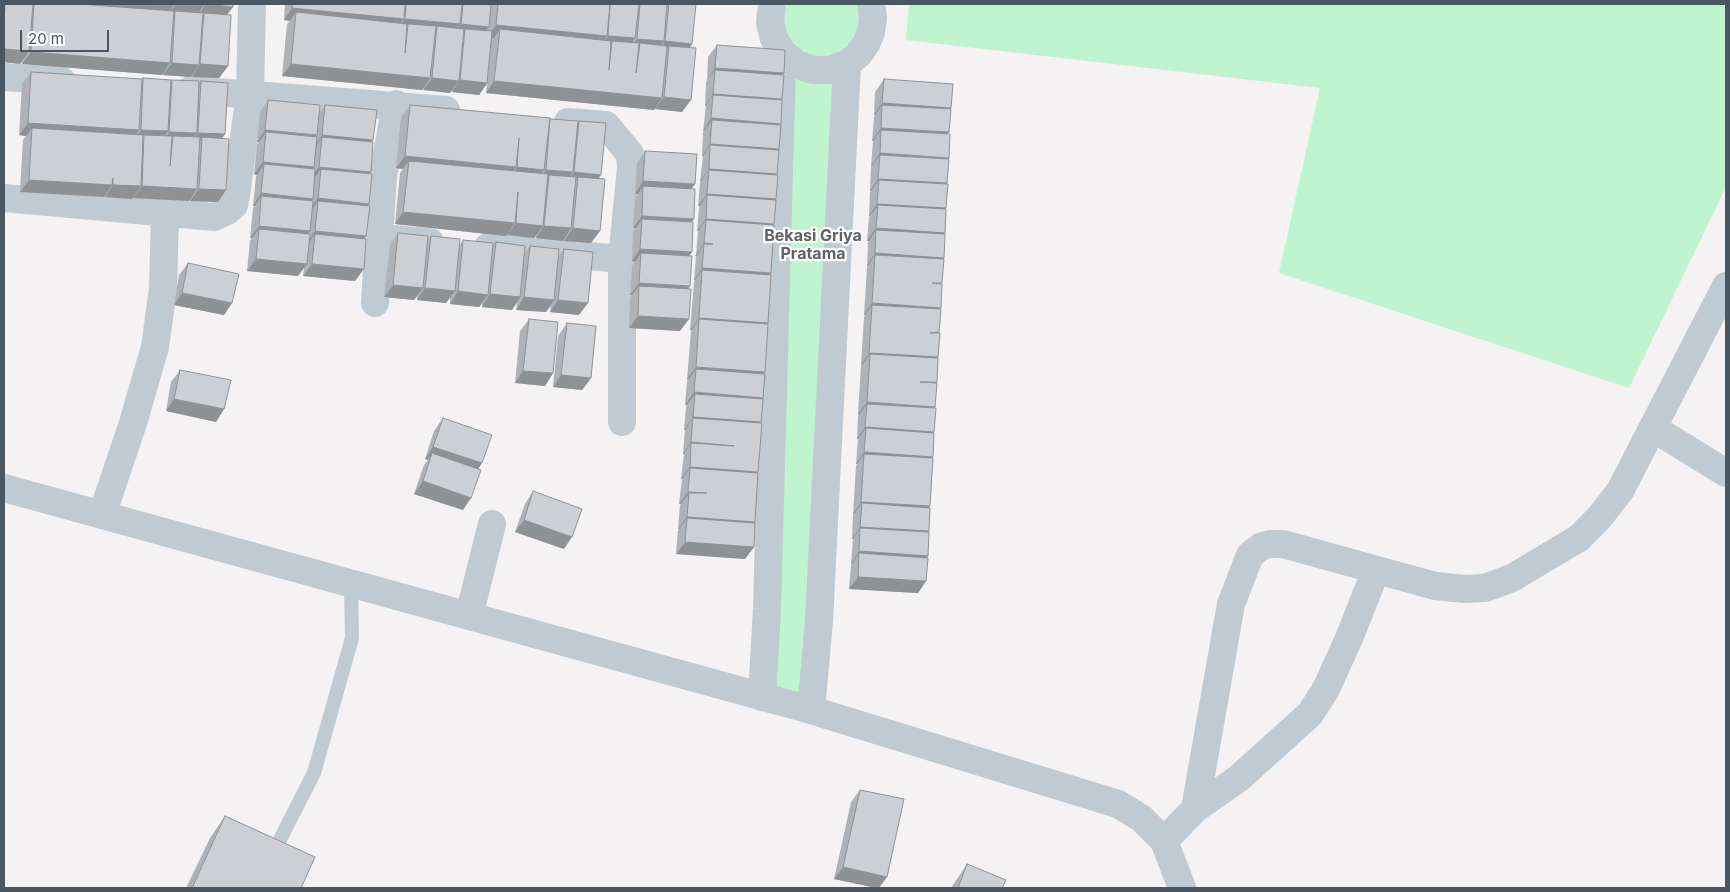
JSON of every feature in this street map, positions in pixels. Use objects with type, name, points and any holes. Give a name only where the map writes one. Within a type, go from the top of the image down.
[{"type":"street","points":[[4,198],[165,214],[214,216],[227,211],[234,205],[250,94],[252,4]]},
{"type":"street","points":[[772,4],[770,23],[774,39],[783,53],[796,64],[813,70],[830,70],[847,64],[858,55],[866,44],[871,32],[873,18],[871,4]]},
{"type":"street","points":[[762,696],[767,609],[783,53]]},
{"type":"street","points":[[811,710],[819,621],[847,64]]},
{"type":"street","points":[[4,77],[83,83]]},
{"type":"street","points":[[162,88],[396,104],[475,112]]},
{"type":"street","points":[[375,303],[383,177],[396,104]]},
{"type":"street","points":[[544,120],[606,125],[630,154],[631,168],[622,259],[622,422]]},
{"type":"street","points":[[102,515],[133,423],[155,347],[163,288],[165,214]]},
{"type":"street","points":[[379,238],[622,259]]},
{"type":"street","points":[[1194,808],[1230,604],[1250,555],[1262,546],[1283,544],[1435,586],[1465,589],[1484,588],[1512,578],[1578,538],[1600,518],[1620,491],[1726,286]]},
{"type":"street","points":[[1653,428],[1726,473]]},
{"type":"street","points":[[4,488],[762,696],[1118,804],[1141,818],[1164,841],[1182,888]]},
{"type":"street","points":[[469,616],[492,524]]},
{"type":"street","points":[[1164,841],[1194,808],[1239,778],[1310,714],[1326,689],[1376,570]]},
{"type":"lane","points":[[272,855],[314,773],[352,638],[352,584]]},
{"type":"green space","points":[[772,4],[871,4],[858,55],[811,710],[762,697]]},
{"type":"green space","points":[[909,4],[1726,4],[1726,187],[1629,388],[1279,273],[1320,88],[906,40]]},
{"type":"building","points":[[5,4],[33,4],[29,51],[4,49]]},
{"type":"building","points":[[34,4],[78,4],[174,11],[170,63],[31,52]]},
{"type":"building","points":[[206,4],[233,4],[233,7]]},
{"type":"building","points":[[293,4],[405,4],[404,19],[292,8]]},
{"type":"building","points":[[406,4],[462,4],[460,24],[405,19]]},
{"type":"building","points":[[463,4],[491,4],[489,27],[461,24]]},
{"type":"building","points":[[498,4],[639,4],[635,38],[608,36],[610,5],[607,36],[496,25]]},
{"type":"building","points":[[640,4],[667,4],[664,41],[637,39]]},
{"type":"building","points":[[669,4],[696,4],[692,44],[665,41]]},
{"type":"building","points":[[175,11],[203,13],[199,65],[172,63]]},
{"type":"building","points":[[296,12],[407,24],[405,53],[408,24],[436,26],[430,78],[291,64]]},
{"type":"building","points":[[204,13],[231,15],[228,66],[200,64]]},
{"type":"building","points":[[437,26],[464,29],[459,81],[432,78]]},
{"type":"building","points":[[465,29],[492,31],[487,83],[460,80]]},
{"type":"building","points":[[500,29],[611,41],[609,70],[612,41],[639,43],[636,73],[640,43],[667,46],[662,98],[494,81]]},
{"type":"building","points":[[717,45],[785,50],[784,73],[715,68]]},
{"type":"building","points":[[669,46],[696,48],[691,100],[664,97]]},
{"type":"building","points":[[715,70],[784,75],[782,99],[713,94]]},
{"type":"building","points":[[31,72],[142,79],[139,130],[28,123]]},
{"type":"building","points":[[143,78],[171,80],[168,131],[141,130]]},
{"type":"building","points":[[884,79],[953,84],[951,108],[882,103]]},
{"type":"building","points":[[172,80],[199,81],[197,133],[169,132]]},
{"type":"building","points":[[201,81],[228,83],[225,134],[198,133]]},
{"type":"building","points":[[713,95],[782,100],[781,124],[711,118]]},
{"type":"building","points":[[268,100],[320,105],[317,135],[265,130]]},
{"type":"building","points":[[325,105],[377,110],[373,140],[322,135]]},
{"type":"building","points":[[410,105],[550,118],[544,170],[517,167],[519,138],[516,167],[405,156]]},
{"type":"building","points":[[882,105],[951,109],[949,132],[881,128]]},
{"type":"building","points":[[550,119],[578,121],[573,172],[546,170]]},
{"type":"building","points":[[712,120],[781,125],[779,149],[710,144]]},
{"type":"building","points":[[579,121],[606,123],[601,175],[574,172]]},
{"type":"building","points":[[32,128],[143,135],[141,186],[113,185],[113,178],[112,185],[29,180]]},
{"type":"building","points":[[881,130],[950,134],[949,158],[880,153]]},
{"type":"building","points":[[266,132],[317,137],[314,167],[263,162]]},
{"type":"building","points":[[144,135],[172,136],[170,166],[173,136],[200,137],[197,189],[142,186]]},
{"type":"building","points":[[202,137],[229,139],[226,190],[199,189]]},
{"type":"building","points":[[322,137],[373,142],[371,172],[319,167]]},
{"type":"building","points":[[710,145],[779,150],[777,174],[709,169]]},
{"type":"building","points":[[645,151],[697,154],[695,184],[643,181]]},
{"type":"building","points":[[880,155],[949,159],[947,183],[878,179]]},
{"type":"building","points":[[409,161],[548,174],[543,226],[516,223],[518,192],[515,223],[403,212]]},
{"type":"building","points":[[264,164],[315,169],[313,199],[261,193]]},
{"type":"building","points":[[321,169],[372,174],[369,204],[318,198]]},
{"type":"building","points":[[709,170],[778,175],[776,199],[707,194]]},
{"type":"building","points":[[549,175],[576,177],[571,228],[544,226]]},
{"type":"building","points":[[578,177],[605,179],[600,231],[573,228]]},
{"type":"building","points":[[879,180],[948,184],[946,208],[877,204]]},
{"type":"building","points":[[643,186],[695,189],[694,219],[642,216]]},
{"type":"building","points":[[707,195],[776,200],[774,224],[706,219]]},
{"type":"building","points":[[261,196],[313,201],[310,231],[259,226]]},
{"type":"building","points":[[318,201],[370,206],[366,236],[315,231]]},
{"type":"building","points":[[878,205],[946,209],[945,233],[876,228]]},
{"type":"building","points":[[642,219],[693,222],[692,252],[640,249]]},
{"type":"building","points":[[706,220],[774,225],[771,273],[702,268],[704,244],[713,244],[704,243]]},
{"type":"building","points":[[259,229],[310,234],[307,264],[256,259]]},
{"type":"building","points":[[876,230],[945,234],[944,258],[875,253]]},
{"type":"building","points":[[398,233],[428,236],[423,288],[393,285]]},
{"type":"building","points":[[315,234],[366,239],[364,269],[312,264]]},
{"type":"building","points":[[431,236],[460,239],[455,291],[425,288]]},
{"type":"building","points":[[463,240],[493,243],[488,295],[458,291]]},
{"type":"building","points":[[496,242],[525,246],[520,297],[490,294]]},
{"type":"building","points":[[530,246],[559,249],[554,300],[524,297]]},
{"type":"building","points":[[564,249],[593,252],[588,303],[558,300]]},
{"type":"building","points":[[641,253],[692,256],[690,286],[639,283]]},
{"type":"building","points":[[875,255],[944,259],[942,283],[932,283],[942,284],[941,308],[872,303]]},
{"type":"building","points":[[188,263],[239,274],[232,303],[182,293]]},
{"type":"building","points":[[702,270],[771,275],[768,323],[699,318]]},
{"type":"building","points":[[639,286],[691,289],[689,319],[638,316]]},
{"type":"building","points":[[872,305],[941,309],[939,332],[930,333],[940,333],[938,357],[869,353]]},
{"type":"building","points":[[529,319],[558,322],[553,373],[523,371]]},
{"type":"building","points":[[699,319],[768,324],[765,372],[696,367]]},
{"type":"building","points":[[567,323],[596,326],[591,378],[561,375]]},
{"type":"building","points":[[870,354],[938,358],[937,382],[920,382],[937,383],[935,407],[867,402]]},
{"type":"building","points":[[696,369],[765,374],[763,398],[694,392]]},
{"type":"building","points":[[180,370],[231,380],[224,409],[174,399]]},
{"type":"building","points":[[695,394],[763,399],[761,422],[693,417]]},
{"type":"building","points":[[867,404],[936,408],[934,432],[865,427]]},
{"type":"building","points":[[443,418],[492,435],[482,463],[433,447]]},
{"type":"building","points":[[693,418],[762,423],[758,472],[690,467],[691,443],[734,446],[691,442]]},
{"type":"building","points":[[866,428],[934,433],[933,457],[864,452]]},
{"type":"building","points":[[432,453],[481,470],[471,498],[423,481]]},
{"type":"building","points":[[864,454],[933,458],[930,506],[861,502]]},
{"type":"building","points":[[690,468],[758,473],[755,522],[687,517],[689,493],[707,493],[688,492]]},
{"type":"building","points":[[533,491],[582,509],[572,537],[524,520]]},
{"type":"building","points":[[862,503],[930,508],[929,531],[860,527]]},
{"type":"building","points":[[687,518],[755,523],[754,547],[685,542]]},
{"type":"building","points":[[860,528],[929,532],[928,556],[859,551]]},
{"type":"building","points":[[859,553],[928,558],[926,581],[858,577]]},
{"type":"building","points":[[860,790],[904,799],[887,877],[843,867]]},
{"type":"building","points":[[225,816],[315,857],[301,888],[192,888]]},
{"type":"building","points":[[967,864],[1006,880],[1002,888],[958,888]]},
{"type":"district","name":"Bekasi Griya Pratama","points":[[813,245]]}]
